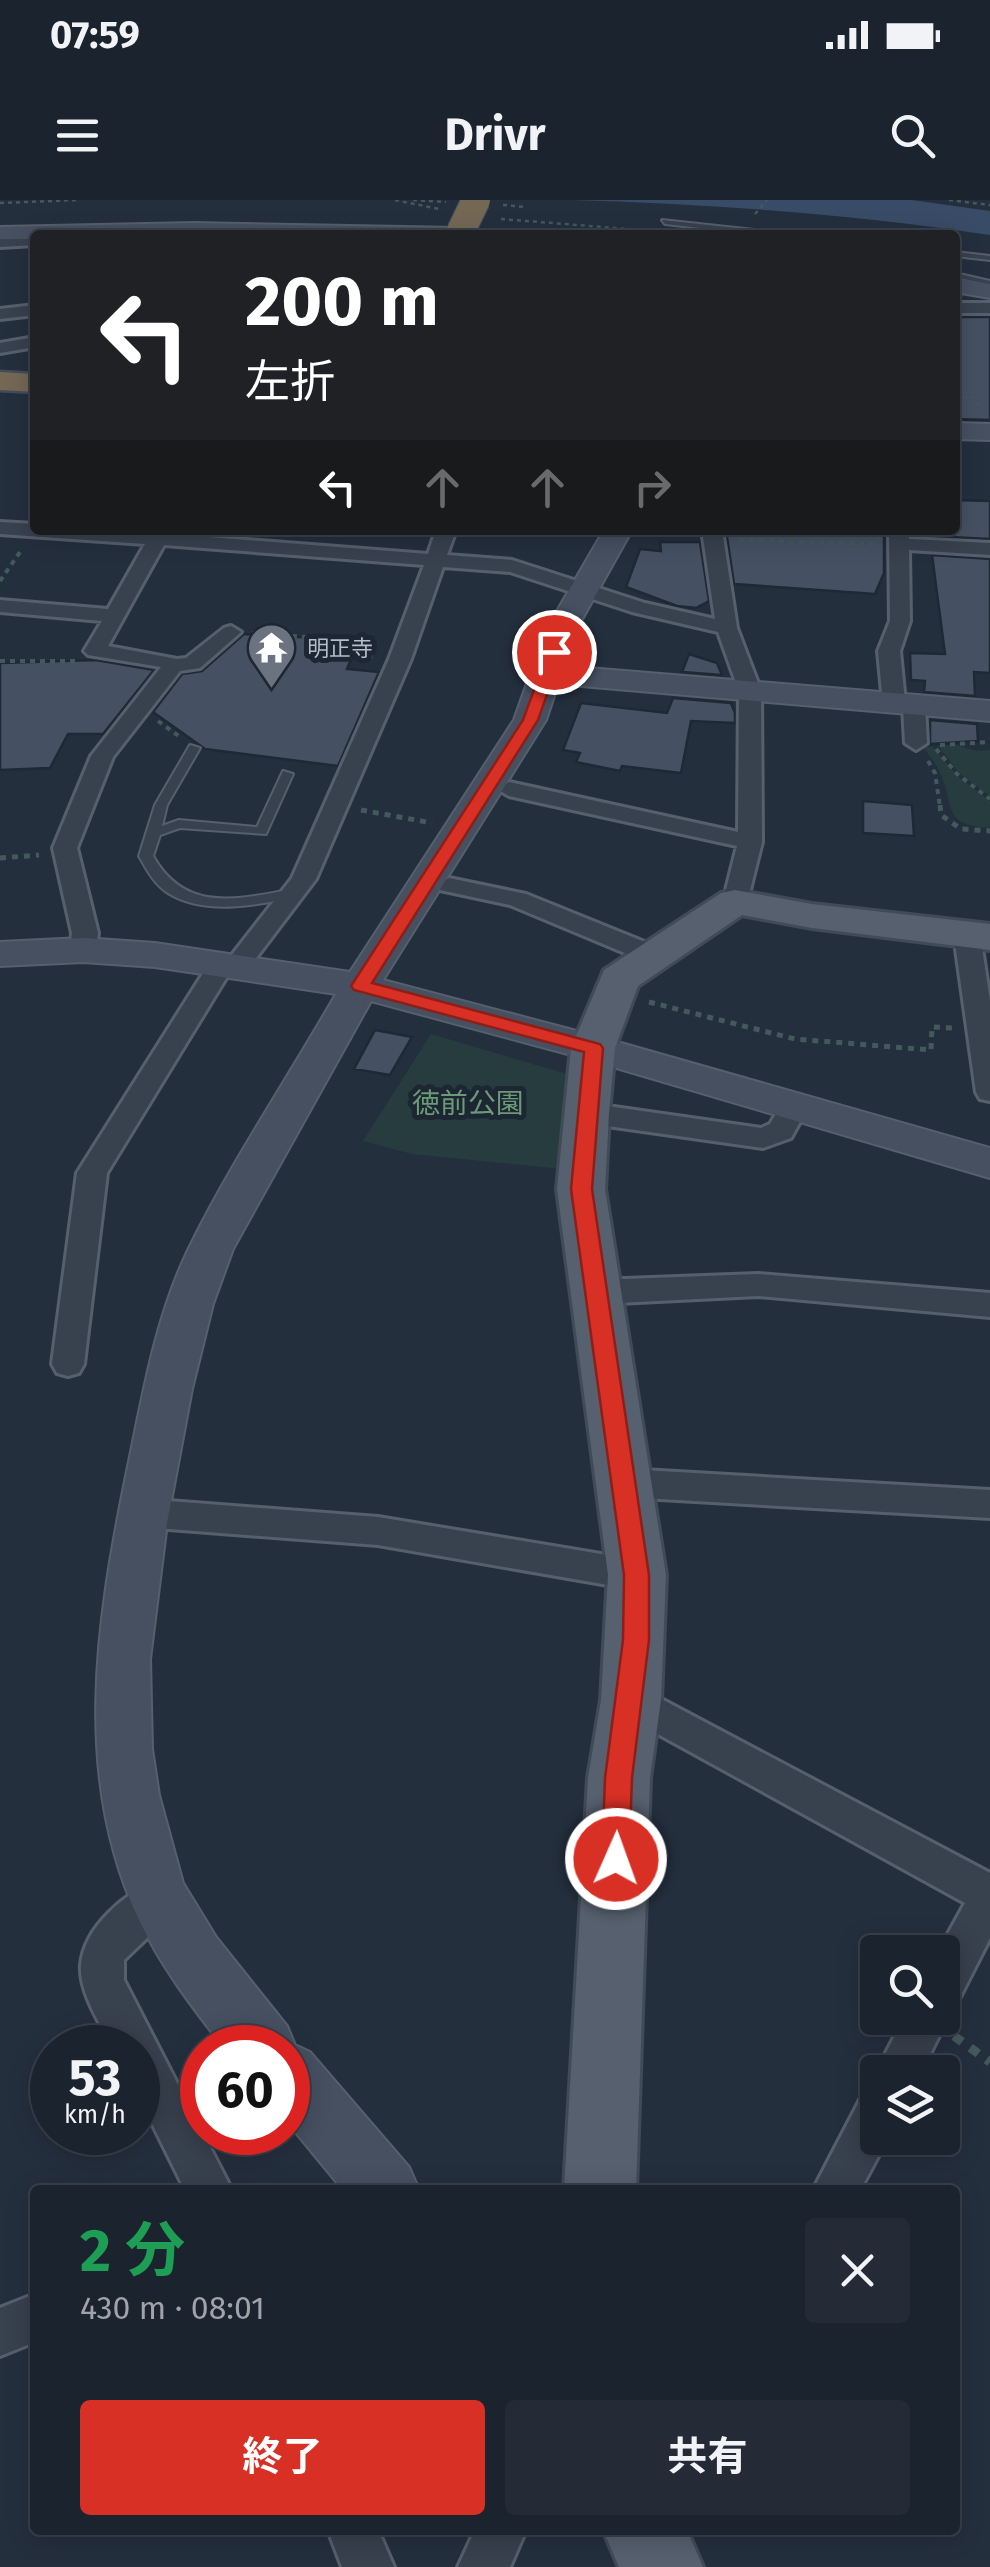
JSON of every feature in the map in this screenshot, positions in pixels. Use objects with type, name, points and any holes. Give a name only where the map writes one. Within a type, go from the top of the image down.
[{"type":"highway","points":[[0,381],[30,382]]},
{"type":"main road","points":[[600,2185],[619,1778],[631,1700],[636,1575],[582,1189],[594,1048],[619,979],[735,902],[812,916],[978,936]]},
{"type":"street","points":[[158,230],[467,221]]},
{"type":"street","points":[[0,233],[30,232]]},
{"type":"street","points":[[0,243],[30,241]]},
{"type":"street","points":[[960,289],[985,307]]},
{"type":"street","points":[[960,308],[985,307]]},
{"type":"street","points":[[0,314],[30,311]]},
{"type":"street","points":[[0,348],[30,343]]},
{"type":"street","points":[[960,431],[990,432]]},
{"type":"street","points":[[0,528],[30,530]]},
{"type":"street","points":[[159,535],[95,651],[164,660],[173,666],[192,663],[230,632]]},
{"type":"street","points":[[171,535],[512,566],[639,608],[727,628]]},
{"type":"street","points":[[68,1364],[92,1173],[231,963],[294,894],[400,660],[432,559],[444,535]]},
{"type":"street","points":[[247,2025],[216,1988],[159,1899],[137,1824],[123,1747],[119,1689],[123,1623],[190,1294],[360,986],[530,720],[561,630],[615,535]]},
{"type":"street","points":[[712,535],[727,628],[750,691],[750,842],[735,902]]},
{"type":"street","points":[[923,745],[904,704],[890,651],[900,621],[900,537],[990,549]]},
{"type":"street","points":[[0,606],[116,616]]},
{"type":"street","points":[[83,950],[84,933],[64,853],[82,798],[102,756],[173,666]]},
{"type":"street","points":[[548,674],[990,711]]},
{"type":"street","points":[[509,789],[750,842]]},
{"type":"street","points":[[448,885],[517,899],[653,955]]},
{"type":"street","points":[[978,936],[980,1029],[990,1092]]},
{"type":"street","points":[[0,954],[83,950],[231,963],[360,986],[594,1048],[990,1163]]},
{"type":"street","points":[[586,1113],[764,1138],[782,1131],[794,1106]]},
{"type":"street","points":[[598,1292],[758,1286],[990,1305]]},
{"type":"street","points":[[626,1483],[990,1504]]},
{"type":"street","points":[[144,1513],[378,1530],[636,1575]]},
{"type":"street","points":[[631,1700],[990,1896],[960,1954]]},
{"type":"street","points":[[124,2025],[103,1985],[100,1961],[106,1943],[159,1899]]},
{"type":"street","points":[[160,2095],[207,2185]]},
{"type":"street","points":[[310,2100],[382,2185]]},
{"type":"street","points":[[839,2185],[860,2145]]},
{"type":"street","points":[[0,2332],[30,2320]]},
{"type":"street","points":[[355,2535],[368,2567]]},
{"type":"street","points":[[484,2567],[499,2535]]},
{"type":"lane","points":[[664,222],[738,230]]},
{"type":"lane","points":[[960,255],[990,258]]},
{"type":"lane","points":[[960,276],[990,283]]},
{"type":"lane","points":[[194,748],[160,806],[146,856],[172,892],[209,903],[294,894]]},
{"type":"lane","points":[[154,833],[180,824],[262,831],[288,774]]},
{"type":"path","points":[[0,203],[77,200]]},
{"type":"path","points":[[395,200],[467,221],[625,230]]},
{"type":"path","points":[[949,200],[990,205]]},
{"type":"path","points":[[960,397],[973,398],[976,408],[990,409]]},
{"type":"path","points":[[712,535],[900,537]]},
{"type":"path","points":[[230,632],[334,638],[333,652],[400,660]]},
{"type":"path","points":[[0,661],[90,660],[95,651]]},
{"type":"path","points":[[139,710],[194,748]]},
{"type":"path","points":[[923,745],[990,742]]},
{"type":"path","points":[[923,745],[990,799]]},
{"type":"path","points":[[923,745],[935,773],[942,815],[961,829],[990,831]]},
{"type":"path","points":[[334,807],[439,824]]},
{"type":"path","points":[[0,858],[64,853]]},
{"type":"path","points":[[612,994],[795,1038],[932,1050],[932,1027],[980,1029]]},
{"type":"green space","points":[[938,746],[990,750],[990,796],[959,773]]},
{"type":"green space","points":[[923,747],[933,747],[957,776],[990,801],[990,828],[957,819],[940,771]]},
{"type":"green space","name":"徳前公園","points":[[431,1034],[577,1077],[573,1170],[412,1154],[363,1141]]},
{"type":"water","points":[[571,200],[912,200],[990,211],[990,235],[886,221]]},
{"type":"building","points":[[960,317],[990,317],[990,420],[960,419]]},
{"type":"building","points":[[960,500],[990,501],[990,539],[930,536],[960,535]]},
{"type":"building","points":[[727,535],[884,535],[884,573],[875,594],[734,584]]},
{"type":"building","points":[[660,542],[700,542],[709,601],[696,608],[677,606],[626,587],[640,549],[661,551]]},
{"type":"building","points":[[932,555],[990,559],[990,673],[974,672],[975,696],[924,692],[925,681],[911,680],[910,653],[945,654]]},
{"type":"building","name":"明正寺","points":[[244,634],[332,639],[331,653],[353,655],[347,669],[379,672],[338,766],[205,749],[153,712],[182,674],[202,671]]},
{"type":"building","points":[[689,654],[717,663],[722,675],[682,672]]},
{"type":"building","points":[[96,660],[154,670],[103,734],[68,734],[50,768],[0,770],[0,663]]},
{"type":"building","points":[[673,698],[731,703],[735,713],[735,723],[691,721],[681,773],[622,766],[620,771],[576,762],[580,753],[563,750],[581,703],[667,713]]},
{"type":"building","points":[[930,720],[977,724],[978,741],[930,744]]},
{"type":"building","points":[[863,801],[912,805],[914,836],[863,833]]},
{"type":"building","points":[[375,1030],[412,1037],[390,1075],[354,1069]]},
{"type":"place","name":"明正寺","points":[[272,690]]},
{"type":"route","points":[[554,652],[530,720],[360,986],[594,1048],[582,1189],[636,1575],[636,1640],[619,1778],[616,1859]]}]
